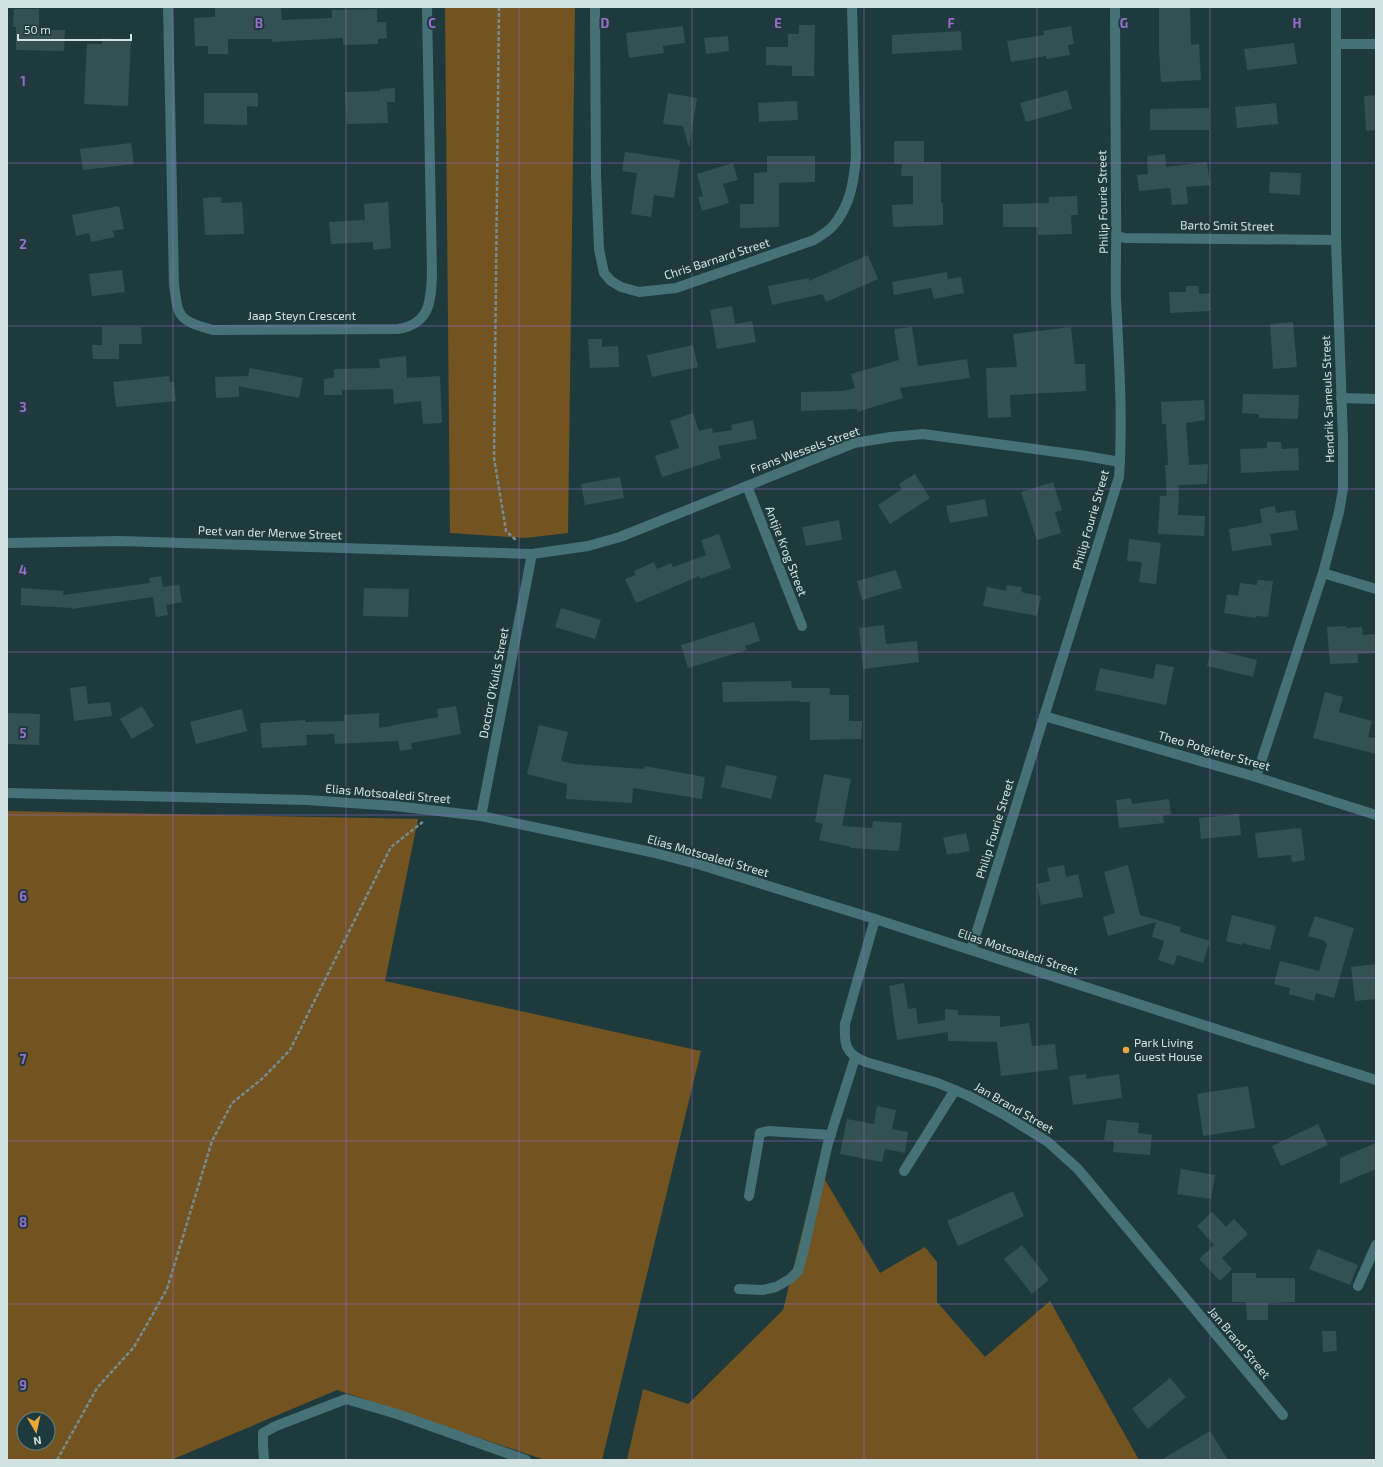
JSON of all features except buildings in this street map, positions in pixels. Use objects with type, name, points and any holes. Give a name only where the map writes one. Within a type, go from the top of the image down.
[{"type":"street","name":"Jaap Steyn Crescent","points":[[168,7],[174,284],[176,304],[183,318],[192,324],[213,330],[398,329],[409,327],[417,322],[426,311],[431,298],[432,274],[427,7]]},
{"type":"street","name":"Chris Barnard Street","points":[[595,7],[596,178],[599,249],[604,273],[611,281],[621,287],[639,292],[676,288],[814,240],[832,227],[849,200],[856,156],[852,7]]},
{"type":"street","name":"Philip Fourie Street","points":[[971,950],[1119,477],[1120,380],[1116,298],[1117,236],[1115,7]]},
{"type":"street","name":"Hendrik Sameuls Street","points":[[1256,777],[1323,573],[1339,512],[1343,489],[1343,440],[1336,240],[1336,7]]},
{"type":"street","points":[[1337,44],[1376,44]]},
{"type":"street","name":"Barto Smit Street","points":[[1117,236],[1125,238],[1336,240]]},
{"type":"street","points":[[1341,398],[1376,399]]},
{"type":"street","name":"Frans Wessels Street","points":[[532,554],[588,546],[620,537],[854,444],[906,435],[923,434],[1120,462]]},
{"type":"street","name":"Antjie Krog Street","points":[[747,486],[802,626]]},
{"type":"street","name":"Peet van der Merwe Street","points":[[7,543],[119,541],[532,554]]},
{"type":"street","name":"Doctor O'Kuils Street","points":[[481,816],[532,554]]},
{"type":"street","points":[[1323,573],[1376,590]]},
{"type":"street","name":"Theo Potgieter Street","points":[[1044,716],[1256,777],[1376,815]]},
{"type":"street","name":"Elias Motsoaledi Street","points":[[7,793],[307,800],[396,806],[481,816],[651,852],[701,865],[875,919],[1376,1080]]},
{"type":"street","points":[[739,1289],[768,1289],[783,1284],[797,1273],[804,1249],[822,1166],[855,1058],[850,1054],[847,1046],[845,1024],[875,919]]},
{"type":"street","name":"Jan Brand Street","points":[[855,1058],[938,1083],[955,1090],[1003,1114],[1041,1138],[1078,1169],[1283,1415]]},
{"type":"street","points":[[904,1171],[955,1090]]},
{"type":"street","points":[[750,1196],[758,1136],[760,1133],[768,1131],[831,1135]]},
{"type":"street","points":[[1358,1286],[1376,1245]]},
{"type":"street","points":[[264,1460],[263,1433],[276,1426],[346,1399],[397,1414],[526,1460]]},
{"type":"path","points":[[499,7],[494,458],[506,531],[532,554]]},
{"type":"path","points":[[57,1460],[97,1388],[134,1347],[167,1289],[212,1141],[232,1103],[263,1078],[290,1050],[391,847],[437,811]]},
{"type":"shaded area","points":[[445,7],[575,7],[568,533],[525,538],[450,533]]},
{"type":"shaded area","points":[[7,811],[418,819],[385,981],[701,1051],[602,1460],[545,1460],[337,1390],[171,1460],[7,1460]]},
{"type":"shaded area","points":[[818,1168],[880,1273],[925,1247],[937,1262],[937,1302],[985,1357],[1050,1301],[1139,1460],[627,1460],[643,1389],[688,1404],[783,1310]]},
{"type":"place","name":"Park Living Guest House","points":[[1126,1050]]}]
